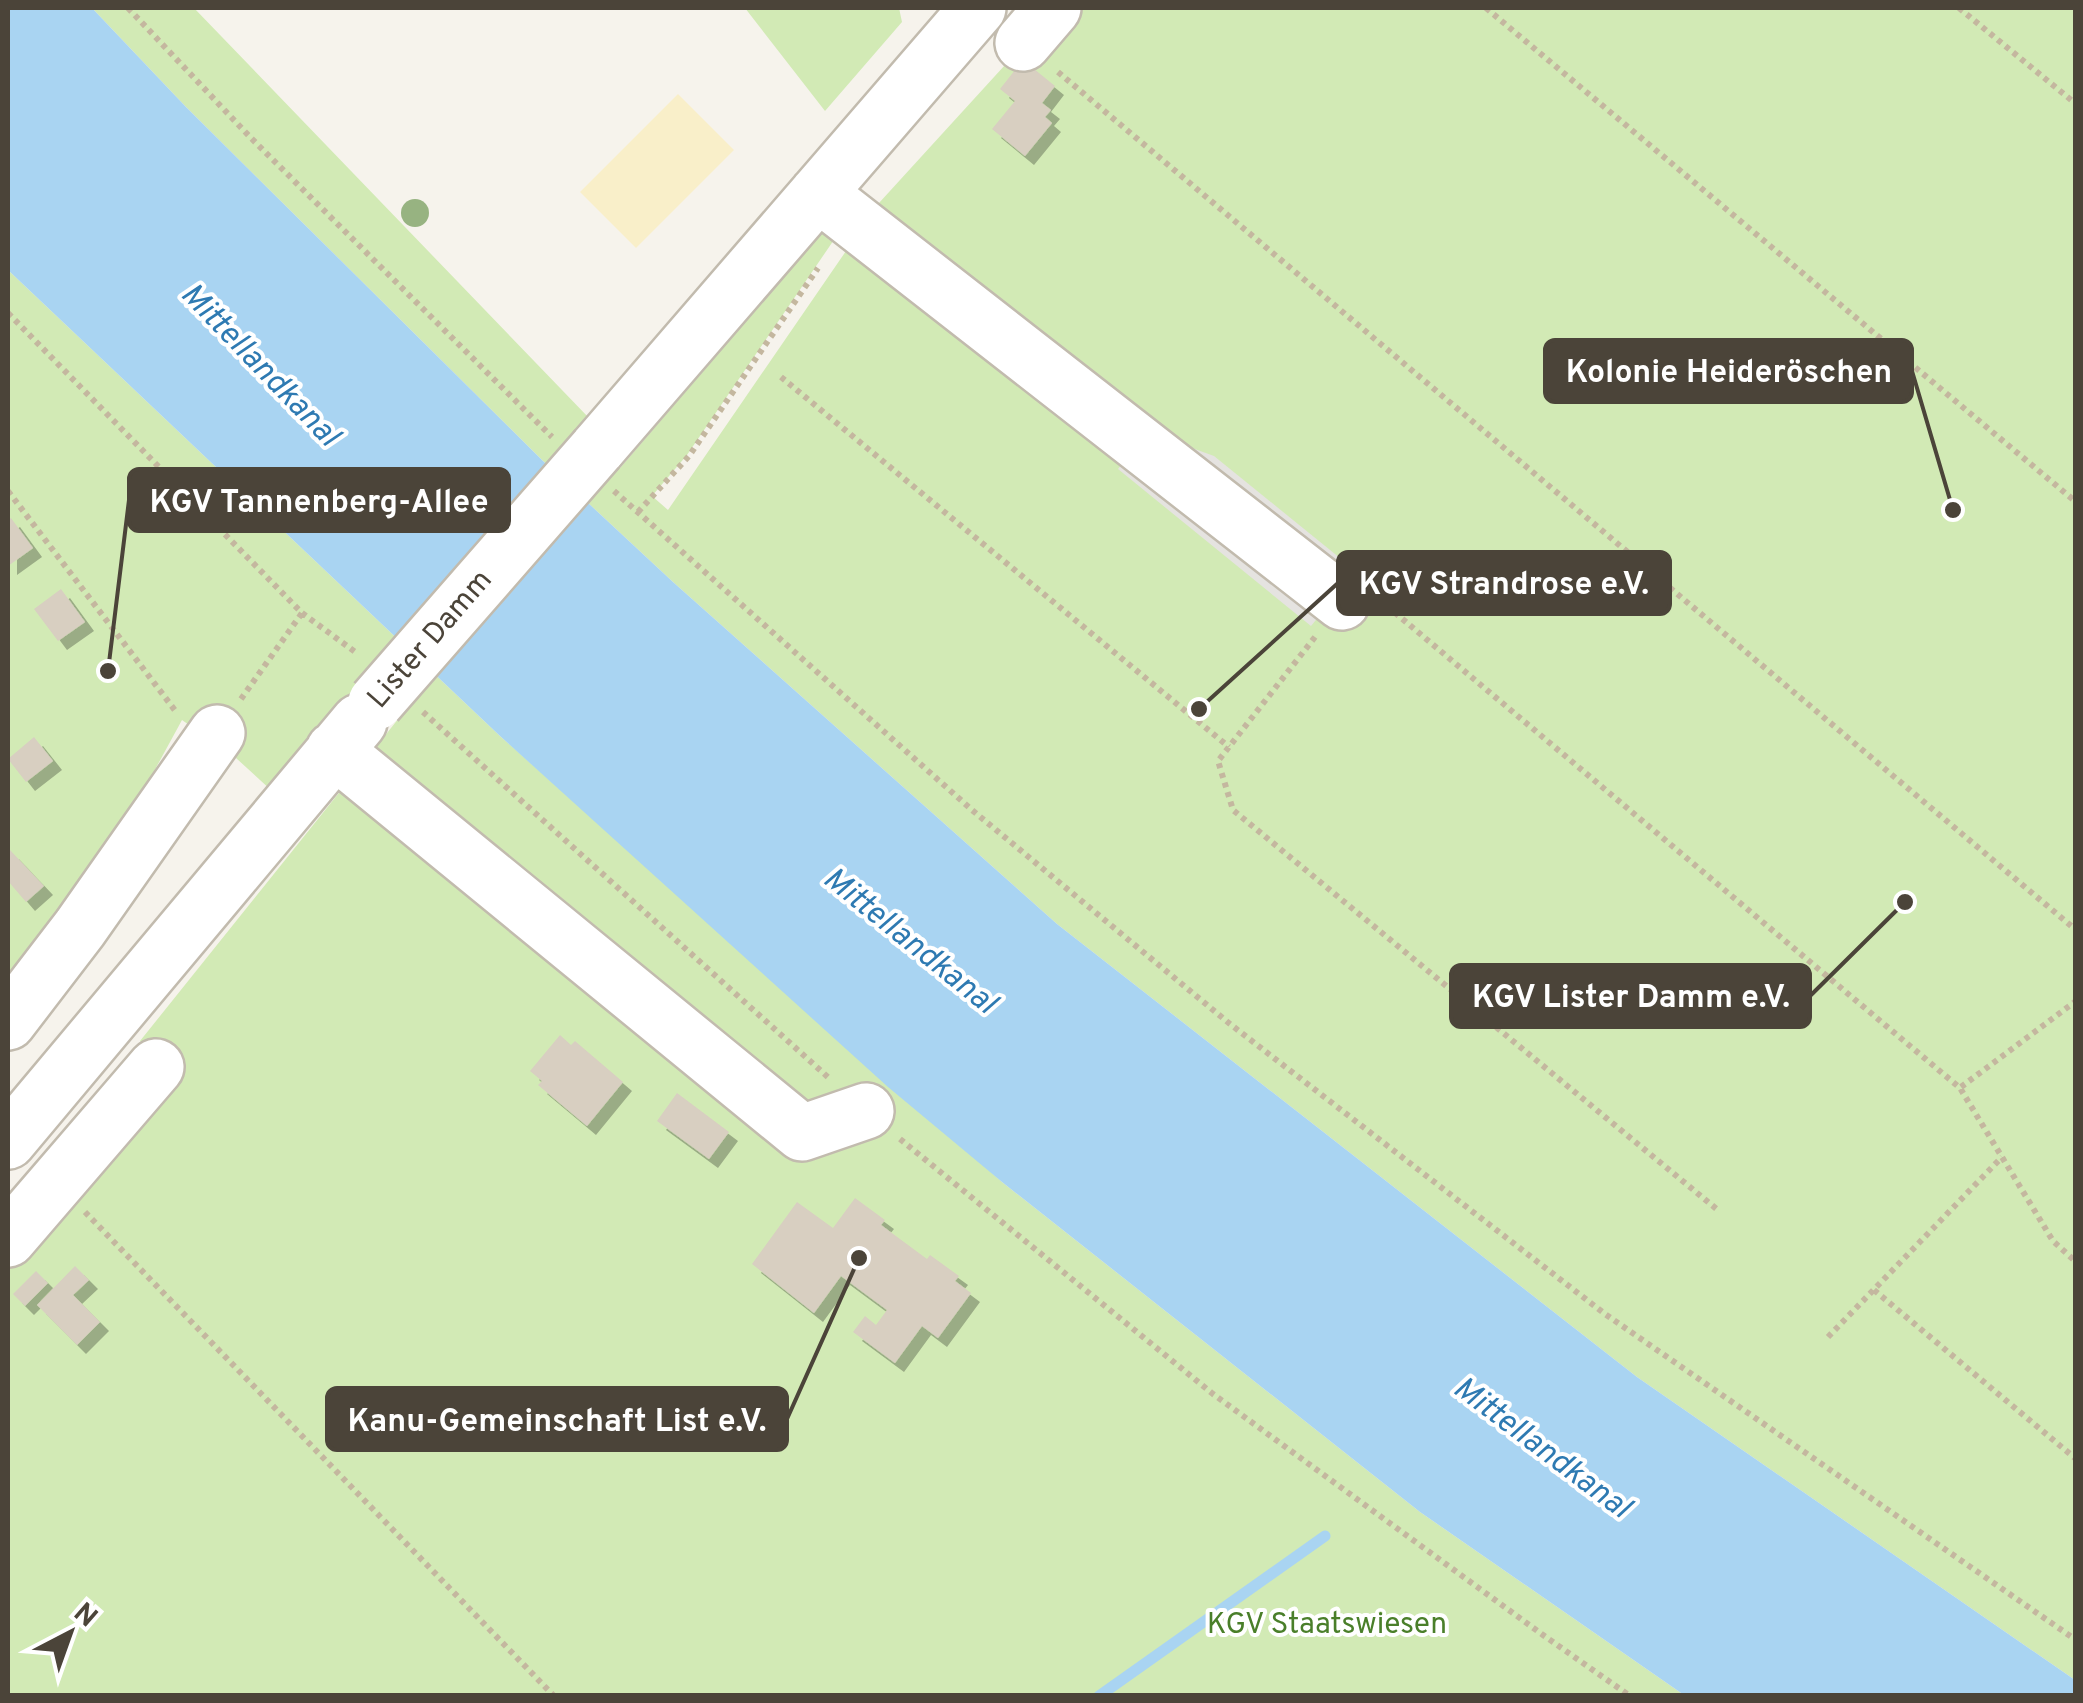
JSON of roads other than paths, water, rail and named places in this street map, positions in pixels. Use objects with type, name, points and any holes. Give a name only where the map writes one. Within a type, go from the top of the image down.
[{"type":"street","name":"Lister Damm","points":[[8,1141],[385,689],[589,460],[835,206],[971,10]]},
{"type":"street","points":[[835,206],[1342,602]]},
{"type":"street","points":[[8,1022],[80,928],[211,742]]},
{"type":"street","points":[[334,750],[802,1133],[866,1111]]},
{"type":"street","points":[[8,1238],[156,1067]]},
{"type":"water","name":"Mittellandkanal","points":[[8,8],[92,8],[186,107],[543,461],[1057,924],[1637,1377],[2075,1680],[2075,1695],[1684,1695],[1420,1512],[1002,1182],[888,1087],[500,736],[8,270]]},
{"type":"waterway","points":[[1099,1696],[1325,1536]]},
{"type":"place","name":"Kolonie Heideröschen","points":[[1953,510]]},
{"type":"place","name":"KGV Tannenberg-Allee","points":[[108,671]]},
{"type":"place","name":"KGV Strandrose e.V.","points":[[1199,709]]},
{"type":"place","name":"KGV Lister Damm e.V.","points":[[1905,902]]},
{"type":"place","name":"Kanu-Gemeinschaft List e.V.","points":[[859,1258]]},
{"type":"park label","name":"KGV Staatswiesen","points":[[1327,1625]]}]
